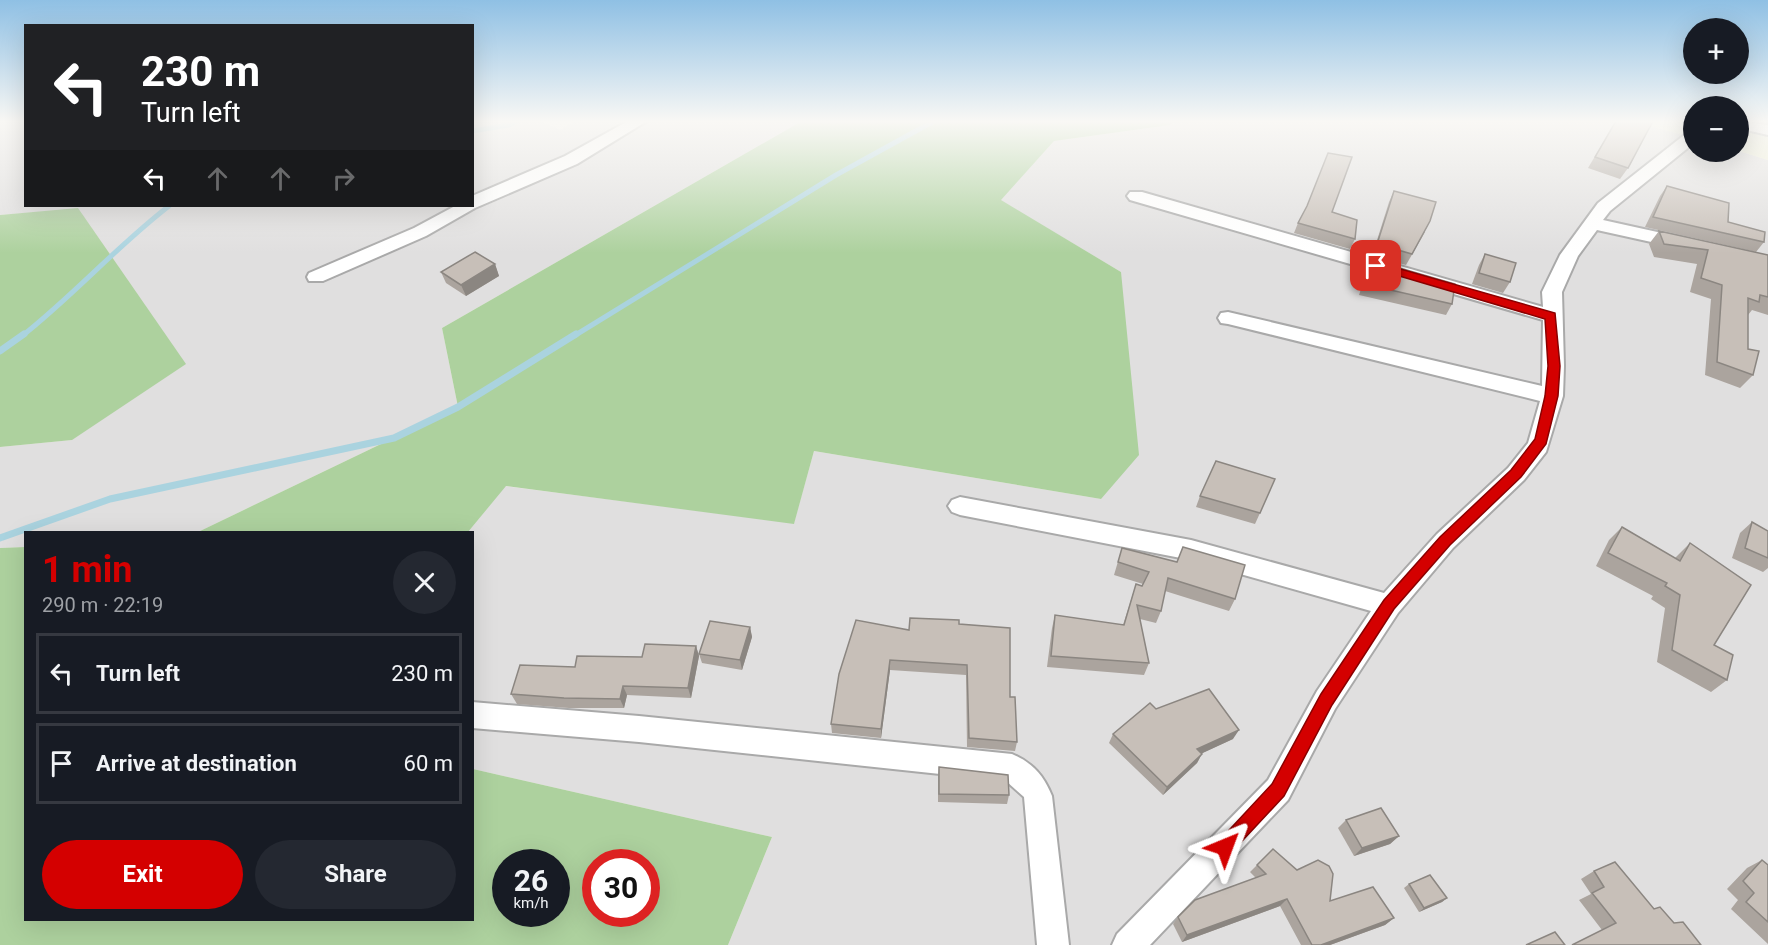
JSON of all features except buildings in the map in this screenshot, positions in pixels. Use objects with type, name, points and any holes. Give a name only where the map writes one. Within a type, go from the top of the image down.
[{"type":"street","points":[[474,202],[559,165]]},
{"type":"street","points":[[1128,945],[1278,790],[1326,700],[1389,604],[1445,541],[1516,474],[1538,446],[1552,396],[1554,366],[1551,316],[1554,286],[1569,255],[1604,207],[1656,165]]},
{"type":"street","points":[[1136,196],[1551,316]]},
{"type":"street","points":[[316,277],[420,232],[465,207]]},
{"type":"street","points":[[1591,223],[1696,246]]},
{"type":"street","points":[[1228,318],[1552,396]]},
{"type":"street","points":[[960,506],[1191,550],[1389,604]]},
{"type":"street","points":[[474,715],[1012,768],[1033,785],[1038,796],[1053,945]]},
{"type":"shaded area","points":[[0,165],[24,165],[24,207],[474,207],[474,165],[725,165],[442,328],[458,407],[200,531],[24,531],[24,547],[0,548],[0,447],[72,440],[78,209],[0,215]]},
{"type":"shaded area","points":[[1032,165],[1768,165],[1768,945],[728,945],[772,837],[474,769],[474,531],[469,531],[505,486],[794,523],[814,451],[1101,499],[1121,272],[1000,200]]},
{"type":"green space","points":[[725,165],[1032,165],[1001,200],[1121,272],[1139,455],[1101,499],[814,451],[794,524],[506,486],[469,531],[200,531],[458,407],[442,328]]},
{"type":"green space","points":[[78,208],[186,364],[72,440],[0,447],[0,215]]},
{"type":"green space","points":[[24,547],[24,921],[474,921],[474,769],[772,837],[728,945],[0,945],[0,548]]},
{"type":"waterway","points":[[574,336],[854,165]]},
{"type":"waterway","points":[[22,336],[60,304],[131,237],[168,207]]},
{"type":"waterway","points":[[0,351],[24,334]]},
{"type":"waterway","points":[[0,538],[110,499],[394,438],[458,407],[576,334]]},
{"type":"route","points":[[1225,847],[1278,790],[1326,700],[1389,604],[1445,541],[1516,474],[1541,440],[1552,396],[1554,366],[1551,316],[1376,266]]}]
